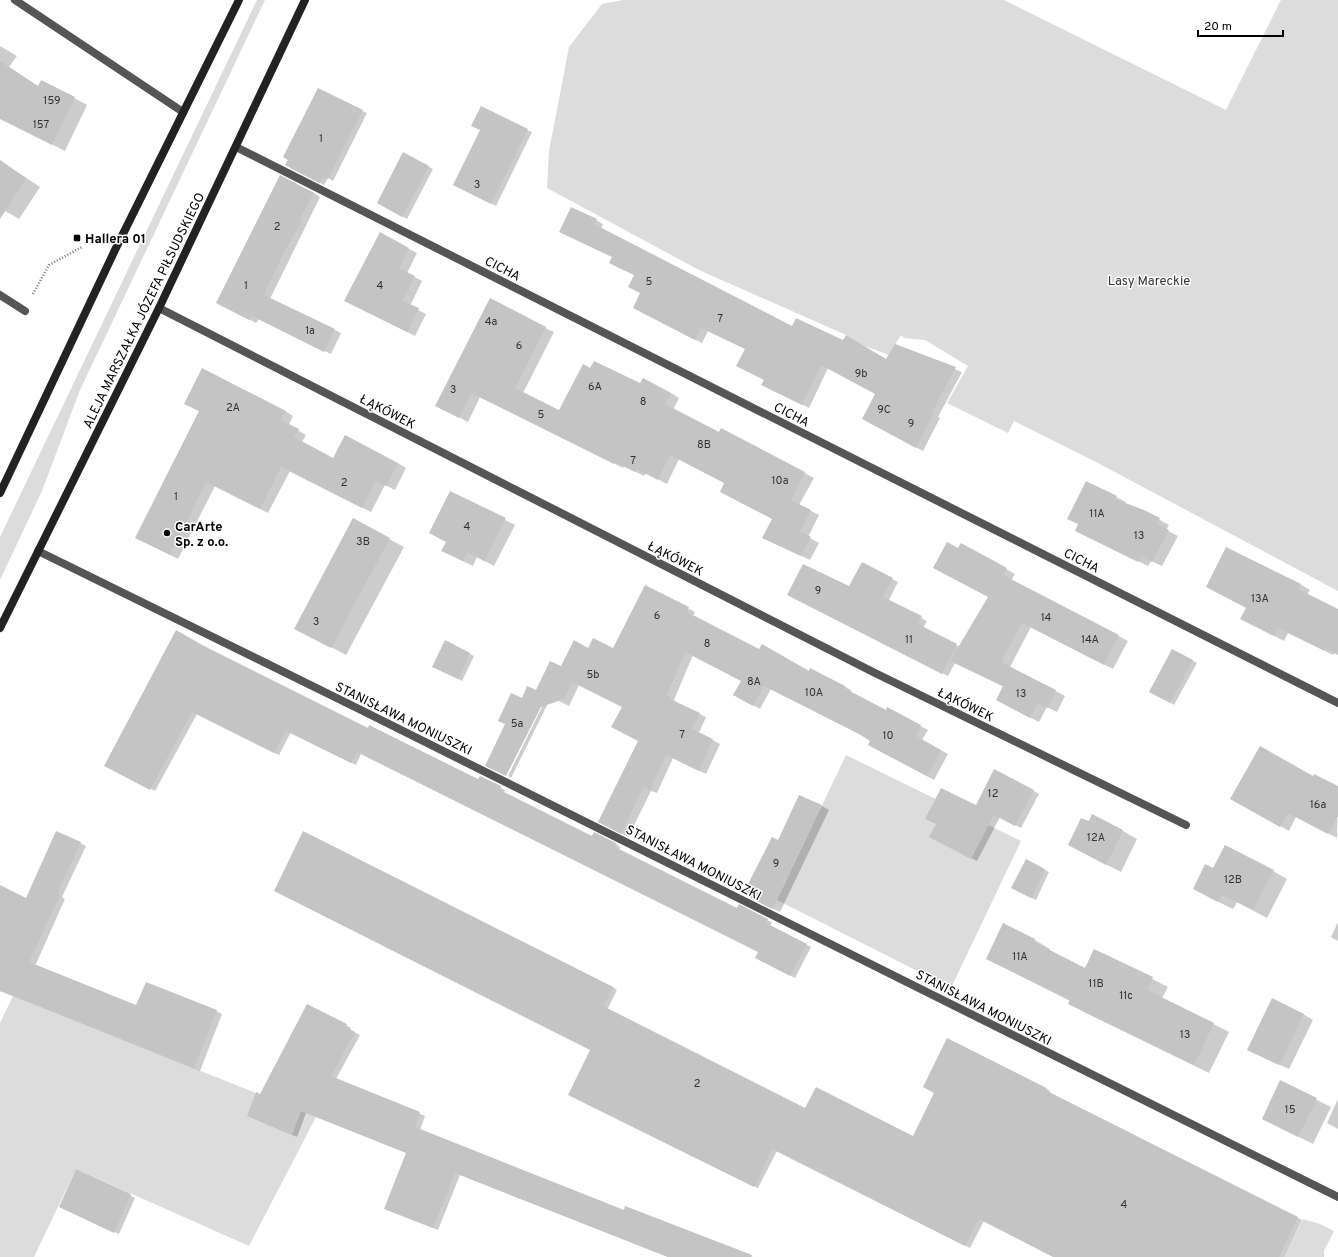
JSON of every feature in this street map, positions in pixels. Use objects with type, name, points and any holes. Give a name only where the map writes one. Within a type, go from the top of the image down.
[{"type":"main road","points":[[0,493],[115,250],[239,0]]},
{"type":"main road","name":"ALEJA MARSZAŁKA JÓZEFA PIŁSUDSKIEGO","points":[[0,628],[159,308],[305,0]]},
{"type":"street","points":[[15,0],[183,112]]},
{"type":"street","name":"CICHA","points":[[236,147],[1338,703]]},
{"type":"street","points":[[0,295],[25,310]]},
{"type":"street","name":"ŁĄKÓWEK","points":[[159,308],[876,673],[1186,825]]},
{"type":"street","name":"STANISŁAWA MONIUSZKI","points":[[38,551],[402,730],[1338,1197]]},
{"type":"path","points":[[25,310],[49,265],[82,248]]},
{"type":"green space","points":[[257,0],[265,0],[80,390],[42,491],[0,580],[0,537]]},
{"type":"green space","name":"Lasy Mareckie","points":[[623,0],[1004,0],[1226,110],[1281,0],[1338,0],[1338,591],[1096,462],[1014,421],[1008,433],[947,403],[968,366],[925,340],[904,338],[901,335],[889,355],[862,345],[846,335],[699,270],[547,188],[549,151],[569,47],[602,4]]},
{"type":"green space","points":[[846,755],[1021,841],[951,988],[777,900]]},
{"type":"green space","points":[[13,996],[316,1117],[249,1246],[76,1169],[34,1257],[0,1257],[0,1023]]},
{"type":"green space","points":[[1303,1219],[1320,1224],[1334,1231],[1324,1251],[1324,1257],[1284,1257]]},
{"type":"building","points":[[0,61],[38,86],[41,80],[75,97],[52,145],[0,119]]},
{"type":"building","points":[[318,88],[363,110],[328,179],[323,177],[319,183],[285,165],[288,160],[283,157]]},
{"type":"building","points":[[481,106],[528,129],[491,204],[453,185],[480,130],[471,126]]},
{"type":"building","points":[[403,152],[429,166],[402,217],[377,203]]},
{"type":"building","points":[[0,160],[26,178],[0,219]]},
{"type":"building","points":[[280,175],[314,193],[299,220],[302,221],[285,250],[264,295],[335,329],[324,352],[252,316],[249,320],[216,303]]},
{"type":"building","points":[[571,207],[597,219],[594,224],[792,326],[796,318],[843,340],[846,335],[886,359],[895,344],[956,367],[932,412],[934,413],[916,448],[862,419],[875,394],[821,365],[802,405],[761,385],[764,380],[736,366],[745,349],[701,328],[695,340],[633,308],[640,293],[628,287],[634,275],[609,263],[612,257],[559,232]]},
{"type":"building","points":[[380,232],[409,248],[399,268],[415,276],[402,301],[419,308],[407,332],[344,301]]},
{"type":"building","points":[[490,298],[546,327],[515,388],[559,410],[583,364],[590,368],[594,361],[640,383],[643,378],[671,393],[665,404],[719,432],[721,428],[805,472],[791,500],[811,510],[800,531],[811,537],[801,556],[762,538],[772,519],[720,492],[724,483],[670,455],[658,480],[637,469],[635,472],[615,462],[614,464],[471,393],[459,418],[435,406]]},
{"type":"building","points":[[202,368],[286,411],[281,420],[299,429],[294,437],[333,458],[345,435],[398,463],[386,486],[376,481],[362,508],[281,467],[260,509],[206,482],[170,555],[135,538],[199,411],[184,404]]},
{"type":"building","points":[[1086,481],[1117,496],[1115,499],[1160,518],[1157,524],[1169,530],[1152,562],[1141,556],[1138,562],[1075,531],[1078,524],[1067,519]]},
{"type":"building","points":[[450,491],[506,518],[484,561],[467,552],[463,561],[441,551],[446,542],[429,533]]},
{"type":"building","points":[[353,518],[390,538],[331,648],[294,629]]},
{"type":"building","points":[[947,542],[958,548],[961,543],[1007,568],[1003,575],[1119,635],[1104,665],[1022,623],[1001,662],[1056,690],[1048,708],[1038,703],[1030,718],[996,700],[1003,686],[950,661],[988,597],[933,568]]},
{"type":"building","points":[[1226,547],[1301,584],[1298,589],[1338,609],[1338,655],[1325,648],[1323,650],[1278,628],[1274,636],[1240,619],[1246,608],[1206,587]]},
{"type":"building","points":[[862,562],[893,578],[883,597],[922,616],[918,624],[957,644],[942,674],[787,595],[803,564],[849,586]]},
{"type":"building","points":[[645,585],[689,607],[687,612],[759,649],[762,644],[809,671],[810,668],[886,710],[887,707],[921,725],[916,736],[941,750],[927,776],[868,745],[870,741],[859,734],[764,686],[753,706],[733,695],[741,681],[685,652],[667,695],[671,697],[670,699],[700,713],[692,729],[713,739],[699,771],[666,755],[650,790],[643,787],[621,834],[598,822],[638,741],[611,727],[622,707],[572,682],[564,699],[541,707],[506,776],[485,766],[505,724],[498,721],[511,693],[522,698],[527,686],[536,690],[550,661],[561,666],[574,640],[588,648],[593,638],[613,648]]},
{"type":"building","points":[[176,630],[204,646],[368,728],[369,725],[478,779],[480,776],[501,786],[500,790],[592,836],[594,832],[616,843],[615,847],[737,908],[739,904],[768,919],[766,923],[807,944],[790,976],[755,958],[758,952],[357,752],[351,763],[286,731],[274,753],[192,712],[150,790],[104,766]]},
{"type":"building","points":[[445,640],[470,653],[458,679],[432,667]]},
{"type":"building","points":[[1172,649],[1193,660],[1170,703],[1149,692]]},
{"type":"building","points":[[1260,746],[1313,776],[1314,774],[1338,786],[1338,816],[1328,834],[1288,813],[1280,827],[1230,799]]},
{"type":"building","points":[[994,769],[1034,790],[1015,826],[994,815],[971,859],[929,837],[936,824],[925,819],[941,788],[978,806],[976,805]]},
{"type":"building","points":[[799,795],[822,805],[772,909],[743,894],[772,837],[778,840]]},
{"type":"building","points":[[1092,814],[1123,830],[1106,865],[1068,845],[1081,818],[1089,821]]},
{"type":"building","points":[[56,831],[81,842],[57,893],[60,895],[29,962],[136,1005],[146,982],[217,1010],[194,1068],[0,991],[0,885],[26,898]]},
{"type":"building","points":[[303,831],[613,987],[603,1006],[805,1108],[816,1087],[913,1136],[934,1093],[923,1087],[947,1038],[1046,1088],[1045,1090],[1298,1217],[1279,1257],[1053,1257],[979,1219],[965,1246],[772,1149],[754,1187],[568,1095],[590,1050],[274,891]]},
{"type":"building","points":[[1225,845],[1274,870],[1253,910],[1222,895],[1218,902],[1193,889],[1205,864],[1213,868]]},
{"type":"building","points":[[1026,859],[1045,869],[1031,898],[1011,888]]},
{"type":"building","points":[[1003,923],[1035,939],[1034,942],[1085,968],[1094,949],[1153,977],[1147,990],[1214,1023],[1194,1065],[1068,1004],[1070,1000],[986,959]]},
{"type":"building","points":[[1272,998],[1304,1014],[1279,1065],[1247,1050]]},
{"type":"building","points":[[307,1004],[347,1024],[346,1027],[355,1032],[331,1076],[420,1112],[415,1127],[624,1210],[625,1206],[752,1255],[751,1257],[668,1257],[455,1173],[433,1228],[384,1209],[406,1153],[301,1111],[292,1135],[247,1116],[256,1092],[260,1094]]},
{"type":"building","points":[[1280,1080],[1317,1098],[1298,1137],[1262,1119]]},
{"type":"building","points":[[76,1169],[131,1194],[114,1233],[59,1207]]},
{"type":"place","name":"Hallera 01","points":[[77,238]]},
{"type":"place","name":"CarArte Sp. z o.o.","points":[[167,533]]}]
